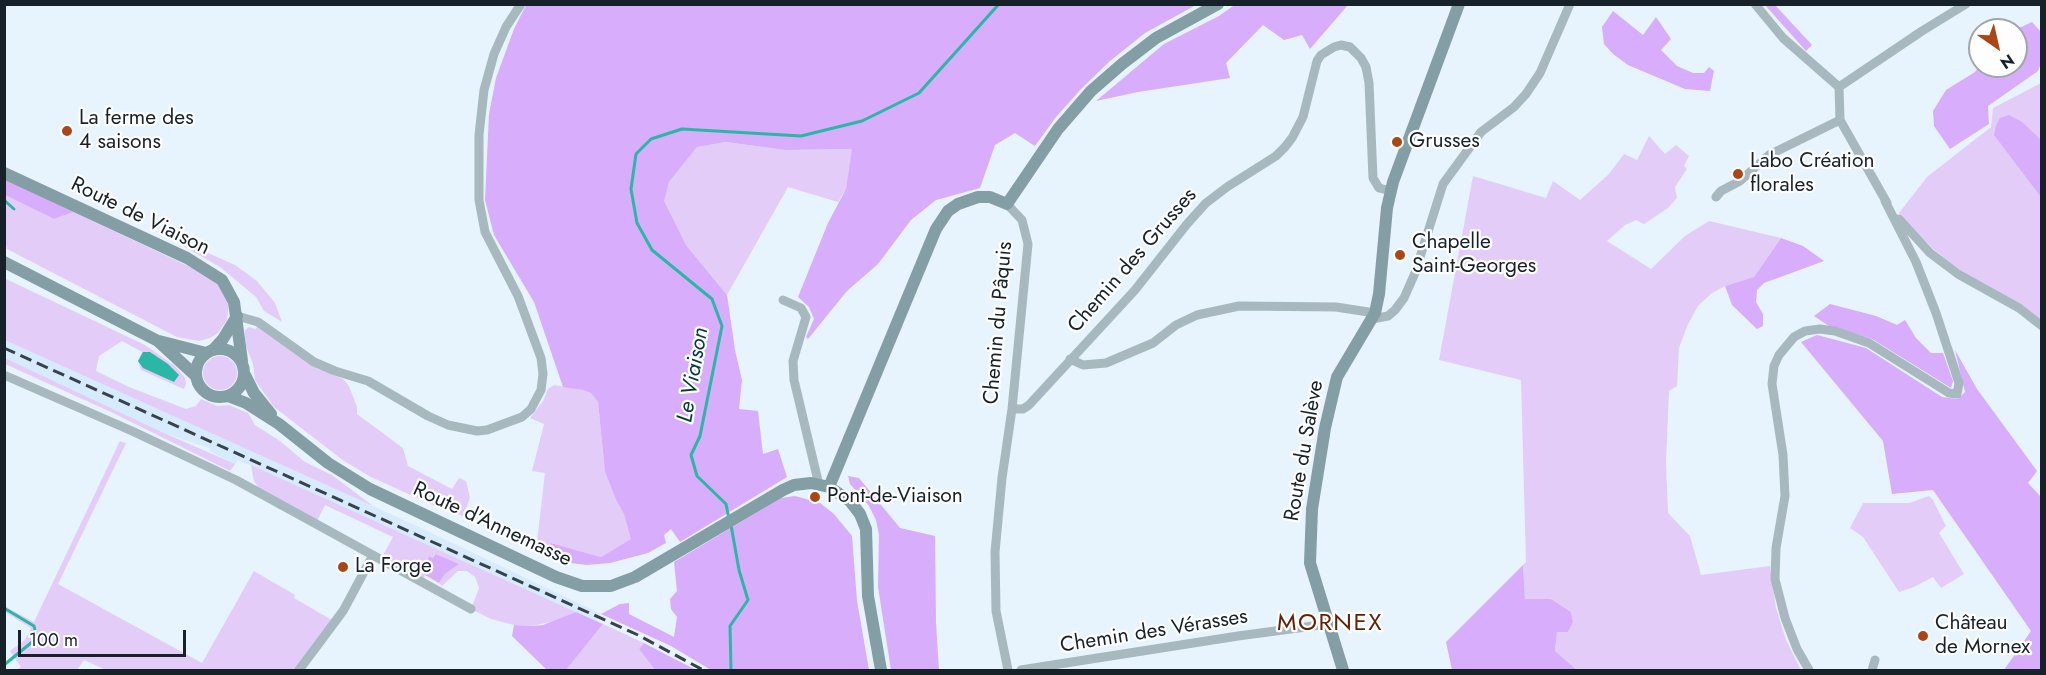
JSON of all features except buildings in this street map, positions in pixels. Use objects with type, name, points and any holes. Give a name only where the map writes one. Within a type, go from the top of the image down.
[{"type":"main road","points":[[881,670],[868,596],[866,529],[860,514],[850,501],[824,486],[936,229],[948,211],[968,200],[990,197],[1006,204],[1058,129],[1091,91],[1156,38],[1218,4]]},
{"type":"main road","name":"Route du Salève","points":[[1342,670],[1310,563],[1314,501],[1334,387],[1341,368],[1374,316],[1379,294],[1390,191],[1459,4]]},
{"type":"main road","name":"Route de Viaison","points":[[4,172],[187,258],[222,280],[231,294],[237,316],[242,361]]},
{"type":"main road","name":"Route d'Annemasse","points":[[4,262],[158,341],[196,376],[200,387],[208,394],[218,397],[228,396],[246,403],[279,424],[328,463],[370,489],[571,583],[600,587],[621,583],[670,557],[773,495],[801,484],[824,486]]},
{"type":"main road","points":[[196,376],[198,363],[223,339],[237,316]]},
{"type":"main road","name":"Route d'Annemasse","points":[[158,341],[190,350],[229,350],[242,361],[245,375],[254,393],[279,424]]},
{"type":"main road","points":[[228,396],[240,388],[245,375]]},
{"type":"street","points":[[237,316],[258,321],[314,362],[368,381],[448,425],[477,431],[487,430],[522,417],[531,409],[541,390],[542,358],[518,296],[485,232],[479,200],[479,135],[484,90],[494,54],[506,27],[521,4]]},
{"type":"street","points":[[1070,359],[1083,365],[1107,363],[1139,350],[1176,325],[1197,315],[1239,306],[1336,307],[1374,316],[1388,316],[1404,298],[1415,273],[1443,184],[1481,132],[1514,107],[1526,94],[1540,73],[1570,4]]},
{"type":"street","points":[[1755,4],[1783,38],[1839,87],[1840,120],[1916,262],[1959,383],[1957,394],[1949,393],[1869,343],[1834,330],[1806,331],[1794,337],[1779,355],[1774,366],[1772,384],[1783,455],[1785,496],[1776,548],[1774,579],[1785,618],[1797,649],[1809,670]]},
{"type":"street","points":[[1839,87],[1966,4]]},
{"type":"street","name":"Chemin des Grusses","points":[[1012,409],[1023,409],[1029,405],[1135,290],[1201,208],[1227,187],[1276,156],[1287,144],[1303,117],[1317,60],[1334,47],[1341,45],[1350,48],[1361,58],[1366,68],[1369,83],[1373,178],[1379,188],[1390,191]]},
{"type":"street","points":[[1716,197],[1721,191],[1740,182],[1769,154],[1840,120]]},
{"type":"street","points":[[1885,201],[1930,253],[1958,274],[2019,308],[2042,326]]},
{"type":"street","name":"Chemin du Pâquis","points":[[1006,204],[1022,220],[1028,244],[1012,409],[1000,489],[994,552],[996,611],[1008,670]]},
{"type":"street","points":[[783,300],[801,308],[806,317],[793,361],[794,380],[824,486]]},
{"type":"street","points":[[4,375],[236,480],[471,609]]},
{"type":"street","points":[[299,670],[343,611],[373,555]]},
{"type":"street","name":"Chemin des Vérasses","points":[[1022,670],[1328,624]]},
{"type":"street","points":[[1872,670],[1875,660]]},
{"type":"shaded area","points":[[526,4],[1196,5],[1145,33],[1110,61],[1056,117],[1035,146],[1015,133],[995,145],[980,188],[936,200],[911,220],[878,264],[847,291],[808,339],[806,337],[814,319],[809,307],[798,297],[828,223],[846,189],[852,149],[785,150],[726,142],[697,147],[669,182],[664,201],[686,245],[727,295],[742,380],[739,409],[758,411],[763,454],[778,449],[787,477],[680,542],[671,529],[664,535],[666,543],[648,553],[610,563],[587,565],[571,563],[536,550],[551,543],[601,557],[631,539],[624,514],[605,472],[598,402],[591,393],[563,387],[534,302],[494,235],[485,200],[489,114],[496,78]]},
{"type":"shaded area","points":[[1236,4],[1348,5],[1310,49],[1302,35],[1284,40],[1263,25],[1226,63],[1230,78],[1096,101],[1164,44],[1219,16]]},
{"type":"shaded area","points":[[1765,5],[1775,5],[1812,45],[1806,51]]},
{"type":"shaded area","points":[[1613,11],[1643,35],[1656,17],[1671,39],[1661,50],[1677,66],[1693,73],[1704,73],[1709,67],[1714,71],[1710,91],[1685,89],[1628,65],[1613,54],[1604,44],[1602,27]]},
{"type":"shaded area","points":[[2032,22],[2041,32],[2041,63],[2038,71],[2028,78],[2028,24]]},
{"type":"shaded area","points":[[1968,76],[2028,78],[1988,106],[1989,124],[1950,149],[1934,126],[1933,111],[1946,90]]},
{"type":"shaded area","points":[[2041,83],[2041,320],[2017,302],[1957,268],[1933,249],[1899,213],[1927,177],[1991,127],[1993,108]]},
{"type":"shaded area","points":[[2009,115],[2022,122],[2041,140],[2041,197],[1994,135],[2000,118]]},
{"type":"shaded area","points":[[1649,136],[1665,154],[1676,145],[1689,156],[1684,166],[1687,169],[1675,187],[1677,198],[1668,208],[1644,224],[1636,220],[1625,225],[1607,241],[1651,269],[1685,236],[1709,221],[1781,238],[1754,277],[1725,286],[1712,293],[1698,306],[1688,324],[1679,348],[1677,386],[1669,391],[1666,462],[1668,513],[1690,536],[1701,575],[1770,566],[1776,608],[1786,640],[1801,670],[1577,670],[1555,651],[1557,631],[1568,632],[1573,622],[1571,612],[1551,599],[1525,599],[1521,380],[1439,360],[1473,176],[1546,198],[1553,181],[1580,200],[1609,174],[1624,154],[1637,160]]},
{"type":"shaded area","points":[[726,142],[785,150],[853,149],[846,189],[838,202],[788,187],[727,295],[686,245],[663,201],[669,182],[697,147]]},
{"type":"shaded area","points":[[4,179],[74,212],[54,219],[5,195]]},
{"type":"shaded area","points":[[5,195],[54,219],[74,212],[211,277],[221,287],[229,302],[227,320],[218,333],[210,338],[199,341],[177,337],[7,249]]},
{"type":"shaded area","points":[[156,230],[235,265],[257,281],[275,303],[282,322],[264,311],[256,297],[220,267]]},
{"type":"shaded area","points":[[1781,238],[1803,246],[1824,261],[1764,283],[1757,290],[1756,302],[1763,314],[1763,326],[1757,329],[1732,305],[1725,286],[1754,277]]},
{"type":"shaded area","points":[[4,278],[145,345],[175,366],[185,378],[186,384],[184,389],[141,370],[138,361],[142,352],[122,341],[99,356],[96,371],[129,387],[186,409],[196,406],[201,399],[217,406],[229,405],[248,413],[255,425],[280,441],[305,462],[332,475],[373,506],[5,340]]},
{"type":"shaded area","points":[[1830,304],[1876,316],[1897,325],[1905,320],[1916,338],[1931,353],[1943,353],[1953,381],[1951,388],[1872,339],[1829,326],[1814,316]]},
{"type":"shaded area","points":[[249,327],[255,329],[257,327],[316,368],[343,379],[349,386],[357,407],[357,414],[403,448],[408,466],[452,489],[459,478],[466,481],[470,498],[463,516],[371,477],[344,461],[274,407],[255,380],[253,364],[246,346],[245,330]]},
{"type":"shaded area","points":[[1817,335],[1866,348],[1942,397],[1958,399],[1965,392],[1955,350],[1977,389],[2037,471],[2028,483],[2041,497],[2041,670],[2004,670],[2031,631],[1933,490],[1892,494],[1883,441],[1801,342]]},
{"type":"shaded area","points":[[5,339],[419,527],[601,614],[596,621],[238,460],[235,464],[209,451],[210,448],[164,433],[5,358]]},
{"type":"shaded area","points":[[143,352],[150,352],[168,364],[179,375],[174,382],[143,368],[138,361]]},
{"type":"shaded area","points":[[220,356],[232,361],[237,373],[232,385],[220,390],[208,385],[203,373],[208,361]]},
{"type":"shaded area","points":[[5,358],[235,464],[230,471],[113,413],[5,364]]},
{"type":"shaded area","points":[[554,385],[591,393],[598,402],[605,472],[624,514],[632,539],[601,557],[551,543],[536,550],[545,473],[532,471],[544,424],[530,418],[543,401],[548,389]]},
{"type":"shaded area","points":[[120,441],[126,443],[58,584],[202,663],[254,571],[335,622],[299,670],[106,670],[84,660],[77,670],[16,670],[21,667],[10,651],[25,640],[31,628],[5,612],[4,606],[34,622]]},
{"type":"shaded area","points":[[251,465],[576,612],[555,621],[531,626],[514,625],[491,619],[471,609],[479,588],[475,577],[467,571],[458,571],[442,586],[439,583],[445,574],[455,567],[434,554],[433,558],[430,556],[423,582],[381,559],[393,537],[325,505],[316,523],[262,493],[254,481]]},
{"type":"shaded area","points":[[848,476],[859,478],[900,528],[935,536],[939,670],[891,670],[878,587],[879,535],[876,520],[869,506],[850,484]]},
{"type":"shaded area","points":[[795,496],[820,503],[834,514],[852,536],[857,601],[869,670],[711,670],[671,646],[601,614],[620,604],[629,603],[629,614],[674,637],[677,617],[671,609],[670,599],[677,591],[674,562],[781,498]]},
{"type":"shaded area","points":[[1929,496],[1946,526],[1939,533],[1964,574],[1941,588],[1933,577],[1899,592],[1863,537],[1850,528],[1863,503],[1909,503]]},
{"type":"shaded area","points":[[435,554],[459,564],[445,574],[439,583],[425,575],[429,556],[433,558]]},
{"type":"shaded area","points":[[1523,565],[1525,599],[1551,599],[1571,612],[1573,622],[1568,632],[1557,632],[1555,651],[1577,670],[1452,670],[1446,642]]},
{"type":"shaded area","points":[[576,612],[603,624],[566,670],[547,670],[512,636],[514,625],[543,625]]},
{"type":"shaded area","points":[[603,624],[644,643],[639,649],[655,670],[566,670]]},
{"type":"shaded area","points":[[644,643],[696,670],[655,670],[639,649]]},
{"type":"waterway","name":"Le Viaison","points":[[729,519],[726,504],[697,476],[691,455],[700,436],[722,326],[712,299],[652,250],[637,223],[631,189],[636,154],[651,139],[682,129],[801,136],[862,121],[919,93],[999,4]]},
{"type":"waterway","points":[[4,200],[14,209]]},
{"type":"waterway","name":"Le Viaison","points":[[731,525],[739,570],[748,600],[730,626],[731,670]]},
{"type":"waterway","points":[[4,608],[34,626],[37,638],[4,665]]},
{"type":"railway","points":[[4,348],[638,635],[703,670]]},
{"type":"place","name":"La ferme des 4 saisons","points":[[67,131]]},
{"type":"place","name":"Grusses","points":[[1397,142]]},
{"type":"place","name":"Labo Création florales","points":[[1738,174]]},
{"type":"place","name":"Chapelle Saint-Georges","points":[[1400,255]]},
{"type":"place","name":"Pont-de-Viaison","points":[[815,497]]},
{"type":"place","name":"La Forge","points":[[343,567]]},
{"type":"place","name":"Château de Mornex","points":[[1923,636]]},
{"type":"district","name":"MORNEX","points":[[1330,624]]}]
